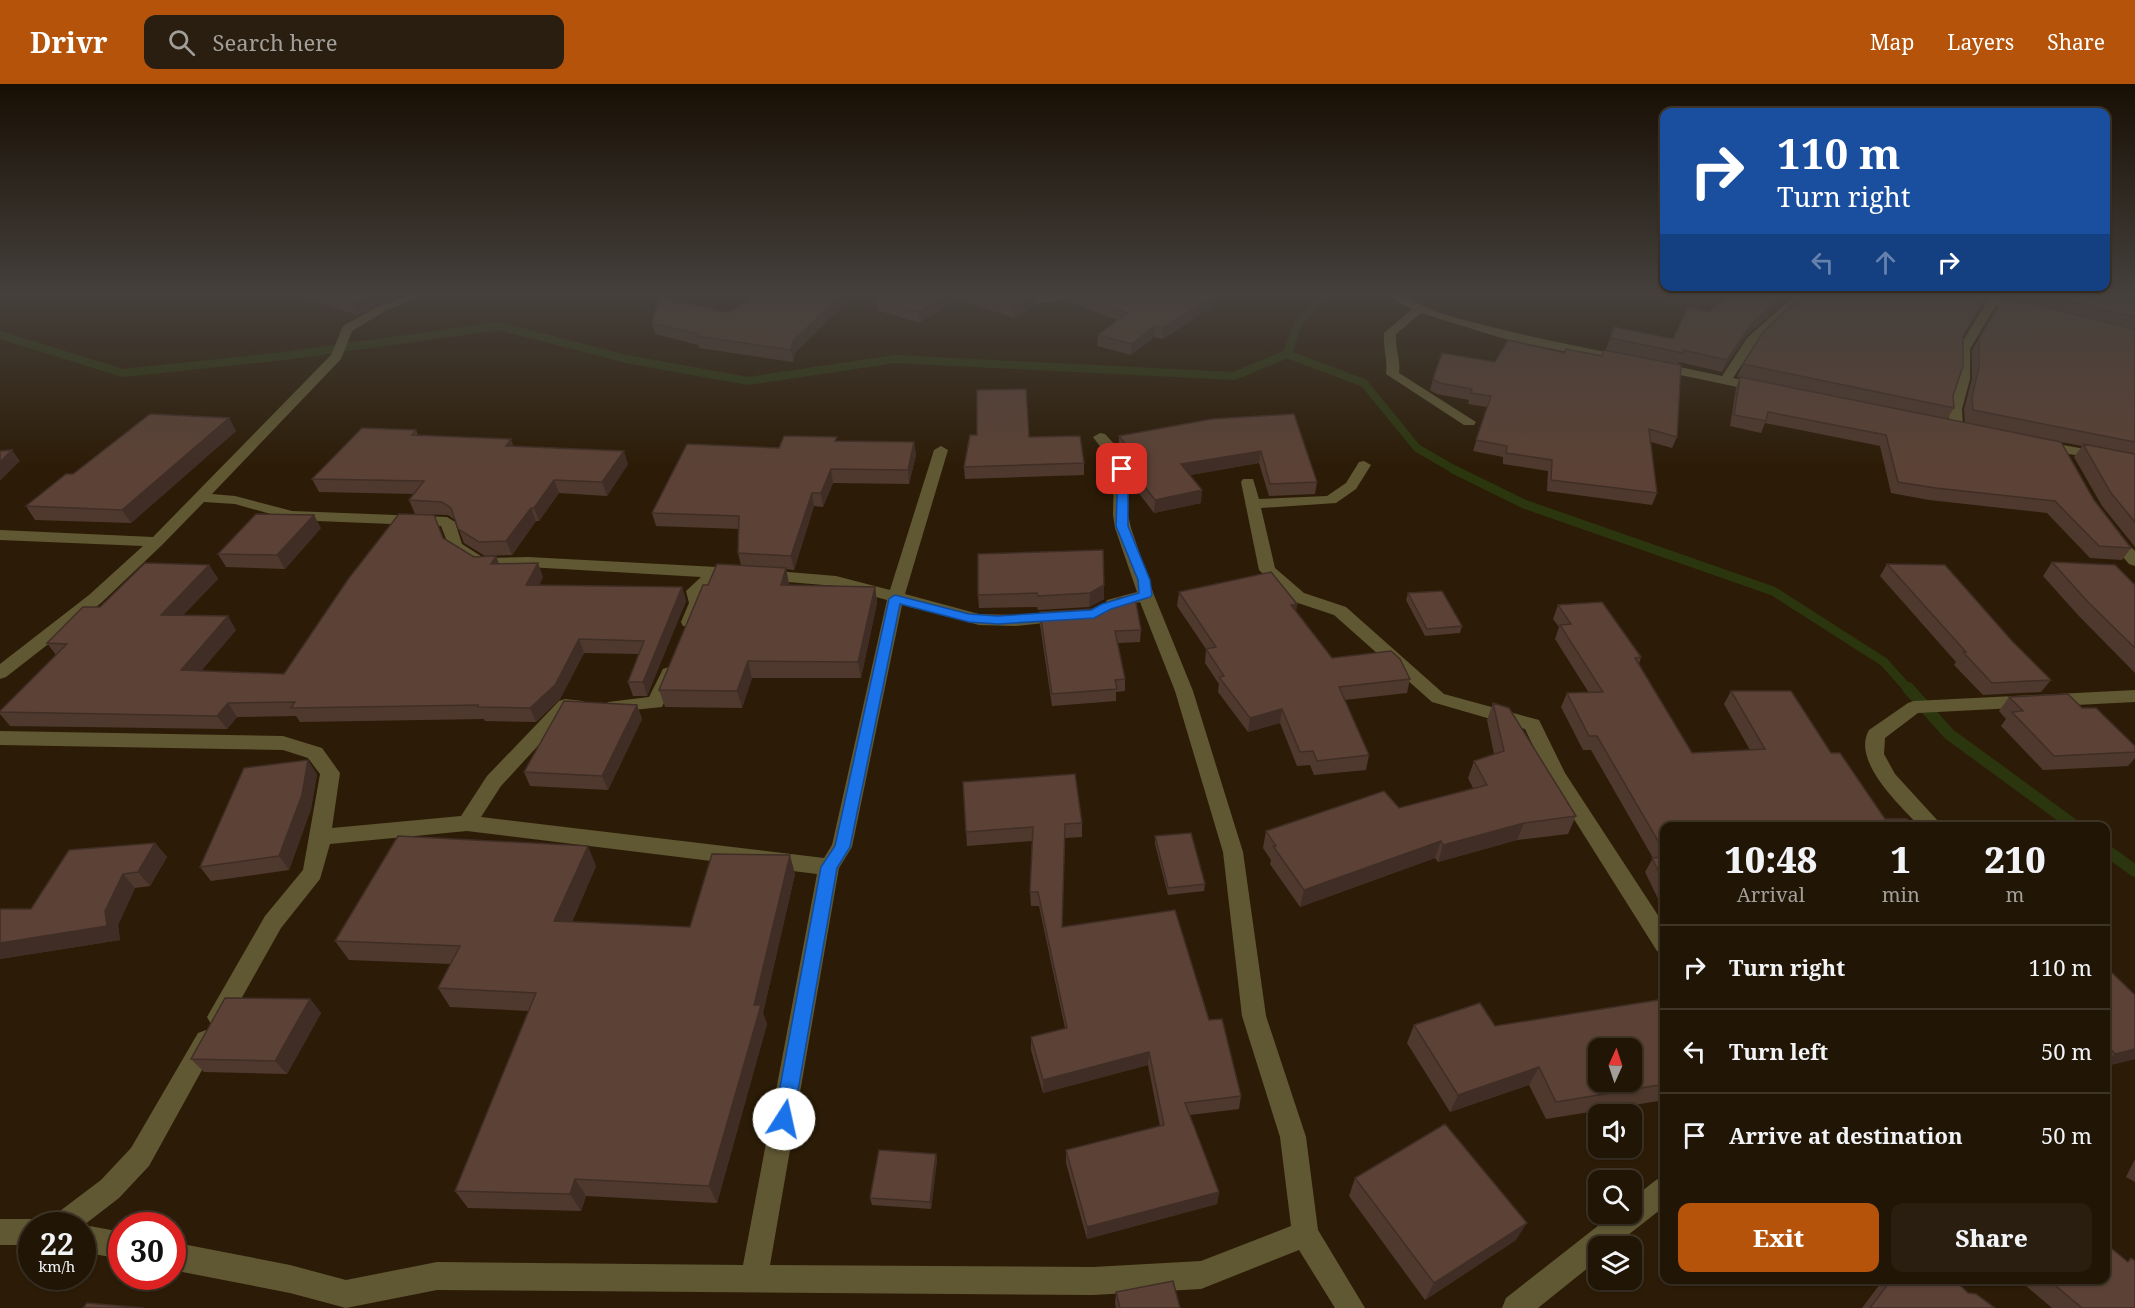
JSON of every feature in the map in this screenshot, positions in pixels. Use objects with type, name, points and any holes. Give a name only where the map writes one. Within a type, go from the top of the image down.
[{"type":"street","points":[[0,673],[95,599],[157,542],[338,352]]},
{"type":"street","points":[[1390,352],[1394,363],[1392,374],[1469,422]]},
{"type":"street","points":[[1587,352],[1772,390]]},
{"type":"street","points":[[1725,381],[1744,352]]},
{"type":"street","points":[[1956,428],[1955,409],[1964,379],[1964,352]]},
{"type":"street","points":[[1100,437],[1113,449],[1122,469],[1122,526],[1144,580],[1146,595],[1184,691],[1233,852],[1254,1016],[1293,1137],[1305,1234],[1351,1308]]},
{"type":"street","points":[[2030,442],[2135,462]]},
{"type":"street","points":[[2060,448],[2069,468]]},
{"type":"street","points":[[754,1279],[829,867],[842,847],[895,599],[941,450]]},
{"type":"street","points":[[1253,504],[1331,500],[1351,486],[1364,465]]},
{"type":"street","points":[[1248,482],[1267,570],[1298,597],[1340,610],[1438,698],[1532,724],[1557,776],[1660,936]]},
{"type":"street","points":[[200,497],[236,500],[292,515],[447,522],[455,546],[481,563],[528,562],[828,579],[969,618],[998,620],[1082,615]]},
{"type":"street","points":[[2105,524],[2118,543],[2135,561]]},
{"type":"street","points":[[0,535],[157,542]]},
{"type":"street","points":[[682,638],[698,603],[694,591],[717,572]]},
{"type":"street","points":[[1100,610],[1146,595]]},
{"type":"street","points":[[467,823],[494,781],[565,705],[628,706],[656,703],[676,656]]},
{"type":"street","points":[[1927,822],[1888,779],[1875,754],[1876,735],[1914,708],[2135,696]]},
{"type":"street","points":[[0,738],[283,743],[315,753],[330,773],[321,837],[313,873],[273,922],[140,1157],[110,1189],[80,1212]]},
{"type":"street","points":[[321,837],[467,823],[829,867]]},
{"type":"street","points":[[1516,1308],[1660,1193]]},
{"type":"street","points":[[0,1232],[18,1232]]},
{"type":"street","points":[[186,1259],[290,1278],[343,1301],[437,1276],[1093,1281],[1201,1275],[1305,1234]]},
{"type":"building","points":[[1501,352],[1582,352],[1602,356],[1603,352],[1615,352],[1681,365],[1677,437],[1649,429],[1657,493],[1551,480],[1552,460],[1506,453],[1507,446],[1476,440],[1491,396],[1471,393],[1472,389],[1440,383],[1433,379],[1442,353],[1495,362]]},
{"type":"building","points":[[1692,352],[1732,352],[1727,360]]},
{"type":"building","points":[[1750,352],[1963,352],[1963,366],[1953,396],[1954,408],[1743,364]]},
{"type":"building","points":[[1979,352],[2135,352],[2135,442],[1973,410],[1972,397],[1979,367]]},
{"type":"building","points":[[1740,377],[2061,442],[2094,500],[2131,548],[2099,546],[2055,501],[1898,482],[1886,435],[1768,412],[1766,421],[1734,415]]},
{"type":"building","points":[[1026,389],[1029,437],[1080,436],[1084,463],[964,467],[970,435],[977,435],[977,390]]},
{"type":"building","points":[[150,414],[229,418],[122,510],[26,506],[66,474],[73,474]]},
{"type":"building","points":[[1294,414],[1317,482],[1270,484],[1261,451],[1181,464],[1202,490],[1155,500],[1132,470],[1129,448],[1119,436],[1212,419]]},
{"type":"building","points":[[362,428],[416,430],[412,435],[511,439],[506,446],[624,451],[602,482],[554,480],[506,541],[479,542],[458,529],[451,508],[442,502],[409,500],[424,481],[312,479]]},
{"type":"building","points":[[784,436],[837,437],[835,441],[914,442],[908,470],[831,469],[821,493],[812,493],[791,556],[738,553],[739,516],[652,513],[687,444],[779,448]]},
{"type":"building","points":[[2083,444],[2135,454],[2135,522],[2111,493]]},
{"type":"building","points":[[12,450],[0,462],[0,451]]},
{"type":"building","points":[[256,514],[314,515],[277,555],[218,554]]},
{"type":"building","points":[[399,514],[434,515],[443,538],[474,557],[496,556],[491,564],[538,563],[526,585],[682,587],[643,682],[628,682],[644,641],[579,639],[555,685],[530,708],[478,707],[478,705],[291,708],[295,702],[228,703],[217,716],[0,712],[67,644],[47,643],[83,607],[100,607],[145,563],[209,565],[161,615],[228,616],[181,670],[284,674],[349,578]]},
{"type":"building","points":[[1103,550],[1104,585],[1090,593],[1038,596],[1037,593],[978,595],[978,554]]},
{"type":"building","points":[[2052,562],[2115,565],[2135,585],[2135,648],[2088,602]]},
{"type":"building","points":[[717,564],[786,568],[781,585],[875,587],[858,662],[748,661],[737,691],[659,690],[703,585],[708,585]]},
{"type":"building","points":[[1887,564],[1945,565],[2012,641],[2051,680],[1992,683]]},
{"type":"building","points":[[1271,572],[1297,604],[1291,605],[1332,658],[1391,651],[1400,659],[1410,679],[1339,687],[1369,755],[1317,761],[1313,751],[1300,752],[1282,709],[1250,718],[1219,677],[1224,676],[1206,649],[1216,647],[1179,592]]},
{"type":"building","points":[[1442,591],[1462,626],[1427,629],[1408,593]]},
{"type":"building","points":[[1135,597],[1141,630],[1115,631],[1125,679],[1115,680],[1117,689],[1052,694],[1040,612],[1094,609],[1120,598]]},
{"type":"building","points":[[1602,602],[1641,657],[1635,658],[1692,753],[1765,749],[1731,691],[1791,691],[1831,753],[1840,753],[1885,819],[1907,819],[1909,822],[1660,822],[1660,844],[1597,736],[1589,736],[1567,693],[1603,692],[1560,625],[1571,624],[1558,605]]},
{"type":"building","points":[[2068,694],[2082,708],[2096,708],[2135,746],[2135,752],[2054,756],[2012,712],[2023,711],[2009,697]]},
{"type":"building","points":[[564,701],[637,705],[602,776],[524,772]]},
{"type":"building","points":[[1493,703],[1509,708],[1576,816],[1524,823],[1443,845],[1441,841],[1304,890],[1273,846],[1276,846],[1266,831],[1384,791],[1399,808],[1487,785],[1474,761],[1504,751]]},
{"type":"building","points":[[308,760],[302,795],[279,856],[200,867],[244,768]]},
{"type":"building","points":[[1075,774],[1082,823],[1065,824],[1062,927],[1175,910],[1209,1020],[1222,1019],[1241,1096],[1185,1103],[1219,1192],[1087,1227],[1066,1150],[1164,1125],[1149,1052],[1043,1080],[1031,1037],[1067,1028],[1038,892],[1030,892],[1033,827],[966,832],[963,782]]},
{"type":"building","points":[[1191,833],[1205,884],[1168,888],[1155,836]]},
{"type":"building","points":[[398,836],[588,846],[554,921],[690,927],[712,854],[790,855],[754,1005],[761,1005],[709,1186],[575,1179],[570,1194],[455,1191],[536,993],[438,988],[460,946],[335,941]]},
{"type":"building","points":[[155,843],[138,872],[123,874],[105,911],[107,926],[0,943],[0,909],[31,909],[69,850]]},
{"type":"building","points":[[1660,857],[1660,874],[1652,858]]},
{"type":"building","points":[[2110,971],[2135,995],[2135,1049],[2115,1054],[2110,1048]]},
{"type":"building","points":[[225,998],[310,999],[275,1061],[191,1059]]},
{"type":"building","points":[[1660,1000],[1660,1085],[1642,1088],[1642,1038],[1588,1038],[1588,1092],[1617,1092],[1556,1102],[1539,1067],[1458,1095],[1414,1025],[1480,1003],[1495,1026]]},
{"type":"building","points":[[1445,1124],[1527,1223],[1434,1283],[1355,1178]]},
{"type":"building","points":[[879,1150],[936,1154],[930,1202],[870,1198]]},
{"type":"building","points":[[2110,1247],[2128,1262],[2131,1258],[2135,1261],[2135,1308],[2082,1308],[2054,1284],[2110,1284]]},
{"type":"building","points":[[1173,1281],[1180,1308],[1120,1308],[1116,1292]]},
{"type":"building","points":[[1888,1284],[1959,1284],[1968,1293],[1976,1294],[1995,1308],[1870,1308]]},
{"type":"building","points":[[87,1303],[144,1308],[83,1308]]},
{"type":"waterway","points":[[55,352],[123,373],[312,352]]},
{"type":"waterway","points":[[600,352],[748,381],[895,359],[1234,376],[1287,354]]},
{"type":"waterway","points":[[1287,354],[1364,383],[1417,448],[1455,470]]},
{"type":"waterway","points":[[1455,470],[1524,504],[1773,591],[1884,662],[1909,690]]},
{"type":"waterway","points":[[1908,688],[1949,734],[2070,822]]},
{"type":"waterway","points":[[2110,853],[2135,871]]},
{"type":"route","points":[[784,1119],[829,867],[842,847],[895,599],[969,618],[998,620],[1094,614],[1107,606],[1146,595],[1144,580],[1122,526],[1122,469]]}]
